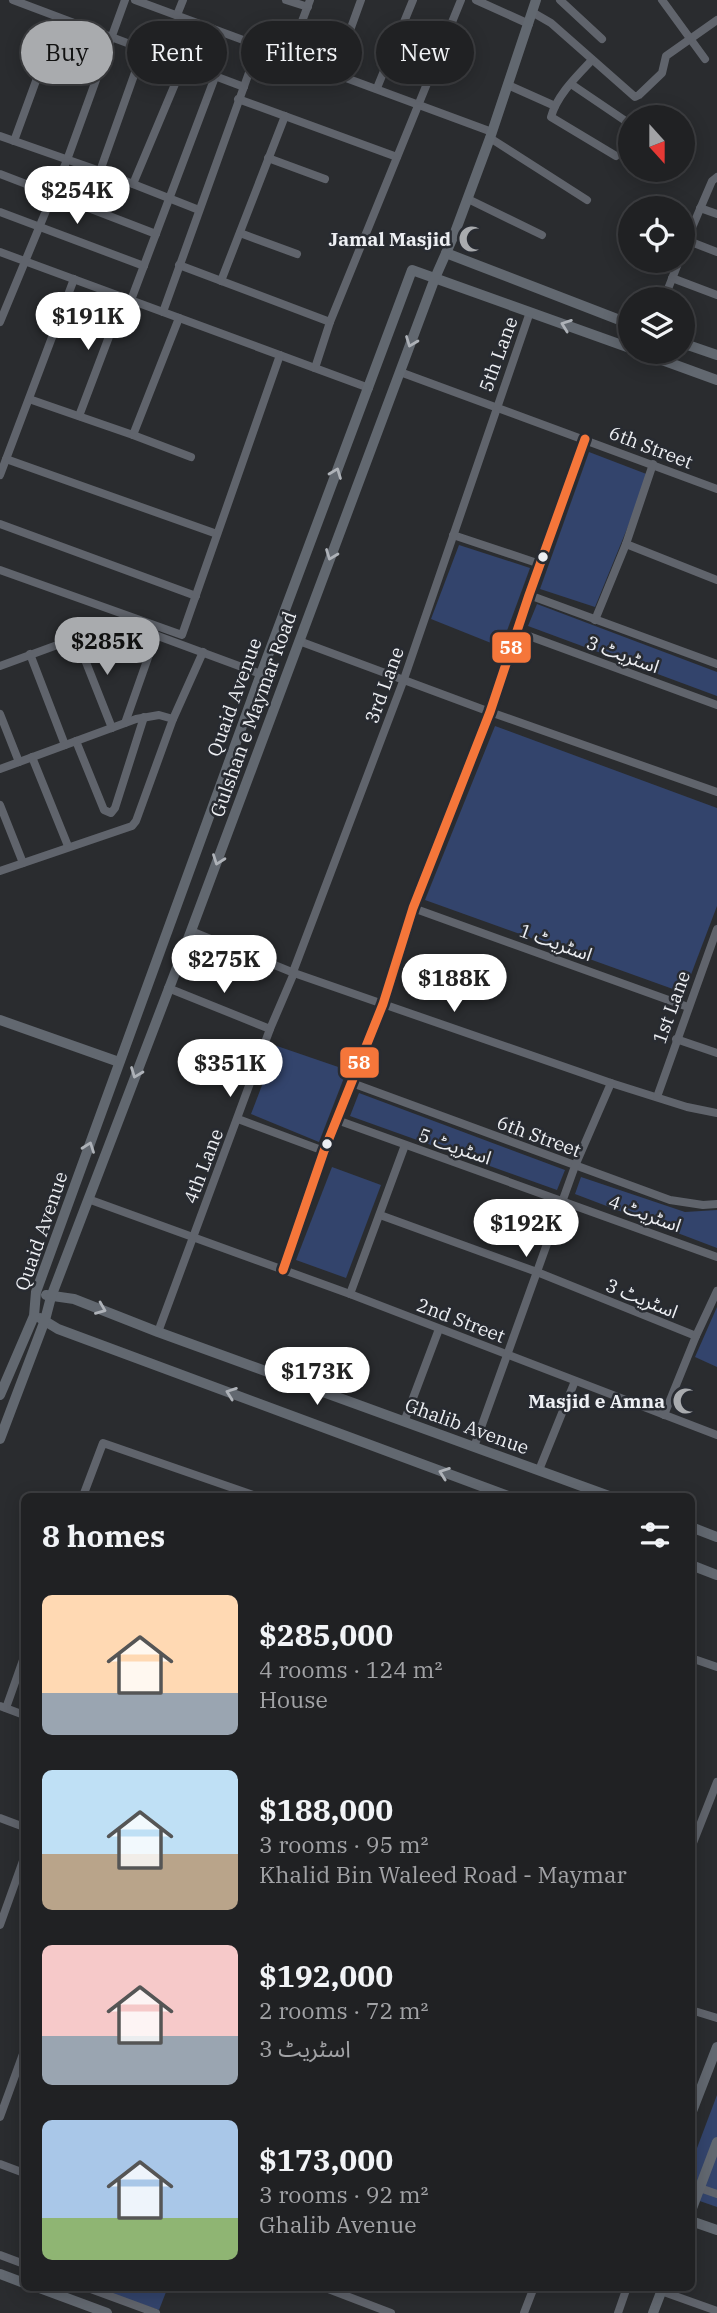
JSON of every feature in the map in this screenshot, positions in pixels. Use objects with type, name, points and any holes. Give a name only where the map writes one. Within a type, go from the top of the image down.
[{"type":"main road","name":"Gulshan e Maymar Road","points":[[0,1439],[39,1318],[51,1297],[435,278],[468,199],[536,0]]},
{"type":"main road","points":[[446,253],[618,319]]},
{"type":"main road","name":"Quaid Avenue","points":[[0,1395],[39,1318],[36,1292],[261,674],[412,270],[618,344]]},
{"type":"main road","points":[[695,347],[717,355]]},
{"type":"main road","points":[[673,364],[717,380]]},
{"type":"main road","points":[[0,1020],[119,1062]]},
{"type":"main road","name":"Ghalib Avenue","points":[[36,1292],[51,1297],[74,1299],[600,1493]]},
{"type":"main road","points":[[39,1318],[58,1329],[501,1493]]},
{"type":"main road","points":[[695,1529],[717,1537]]},
{"type":"main road","points":[[695,1567],[717,1575]]},
{"type":"main road","points":[[695,2105],[717,2047]]},
{"type":"main road","points":[[696,2186],[717,2142]]},
{"type":"main road","points":[[695,2222],[717,2230]]},
{"type":"main road","points":[[0,2274],[21,2282]]},
{"type":"main road","points":[[48,2291],[107,2313]]},
{"type":"main road","points":[[653,2313],[661,2291]]},
{"type":"street","points":[[13,0],[67,21]]},
{"type":"street","points":[[113,30],[125,0]]},
{"type":"street","points":[[135,0],[241,38]]},
{"type":"street","points":[[177,15],[183,0]]},
{"type":"street","points":[[286,0],[309,4],[302,21]]},
{"type":"street","points":[[353,21],[361,0]]},
{"type":"street","points":[[377,88],[412,0]]},
{"type":"street","points":[[315,368],[330,322],[461,0]]},
{"type":"street","points":[[477,0],[551,23],[635,97],[662,73],[666,56],[717,20]]},
{"type":"street","points":[[559,0],[602,39]]},
{"type":"street","points":[[662,0],[705,60]]},
{"type":"street","points":[[14,141],[59,18]]},
{"type":"street","points":[[592,60],[555,106],[552,118],[616,156]]},
{"type":"street","points":[[227,81],[244,87]]},
{"type":"street","points":[[362,82],[491,135],[587,200]]},
{"type":"street","points":[[0,322],[4,303],[25,261],[67,160],[94,84]]},
{"type":"street","points":[[100,171],[131,84]]},
{"type":"street","points":[[133,184],[175,84]]},
{"type":"street","points":[[79,416],[144,266],[212,84]]},
{"type":"street","points":[[163,312],[245,84]]},
{"type":"street","points":[[571,84],[618,116]]},
{"type":"street","points":[[508,85],[555,106]]},
{"type":"street","points":[[238,99],[397,157]]},
{"type":"street","points":[[221,281],[285,116]]},
{"type":"street","points":[[0,136],[199,210]]},
{"type":"street","points":[[268,158],[325,179]]},
{"type":"street","points":[[0,174],[156,234]]},
{"type":"street","points":[[695,219],[712,181],[717,177]]},
{"type":"street","points":[[468,199],[542,235]]},
{"type":"street","points":[[700,208],[717,214]]},
{"type":"street","points":[[0,212],[144,266]]},
{"type":"street","points":[[240,233],[297,254]]},
{"type":"street","points":[[695,243],[717,252]]},
{"type":"street","points":[[0,252],[369,388]]},
{"type":"street","points":[[179,265],[330,322]]},
{"type":"street","points":[[669,287],[674,273]]},
{"type":"street","points":[[672,278],[717,295]]},
{"type":"street","points":[[0,475],[74,279]]},
{"type":"street","name":"5th Lane","points":[[495,406],[530,312]]},
{"type":"street","points":[[133,435],[179,318]]},
{"type":"street","points":[[0,570],[182,635],[280,355]]},
{"type":"street","name":"6th Street","points":[[400,372],[717,489]]},
{"type":"street","points":[[29,400],[191,457]]},
{"type":"street","name":"3rd Lane","points":[[294,973],[404,679],[495,406]]},
{"type":"street","points":[[283,1270],[324,1152],[383,1004],[413,908],[490,712],[585,439]]},
{"type":"street","points":[[6,459],[217,534]]},
{"type":"street","points":[[595,620],[626,544],[653,464]]},
{"type":"street","points":[[0,524],[196,596]]},
{"type":"street","points":[[453,535],[540,564]]},
{"type":"street","points":[[626,544],[717,580]]},
{"type":"street","name":"اسٹریٹ 3","points":[[529,594],[717,664]]},
{"type":"street","points":[[0,666],[120,622],[261,674]]},
{"type":"street","name":"اسٹریٹ 3","points":[[518,632],[717,705]]},
{"type":"street","points":[[125,723],[156,635]]},
{"type":"street","points":[[76,637],[112,728]]},
{"type":"street","points":[[299,640],[490,712],[716,790]]},
{"type":"street","points":[[0,871],[132,826],[202,652]]},
{"type":"street","points":[[30,654],[65,745]]},
{"type":"street","points":[[0,714],[19,762]]},
{"type":"street","points":[[0,769],[144,717],[159,715],[173,719]]},
{"type":"street","points":[[76,741],[104,810],[111,813],[115,808],[144,717]]},
{"type":"street","points":[[32,757],[68,846]]},
{"type":"street","points":[[0,805],[23,863]]},
{"type":"street","name":"اسٹریٹ 1","points":[[413,908],[688,1007]]},
{"type":"street","name":"1st Lane","points":[[657,1097],[717,929]]},
{"type":"street","points":[[191,931],[294,973],[611,1083],[687,1107],[717,1113]]},
{"type":"street","name":"4th Lane","points":[[158,1332],[270,1029],[294,973]]},
{"type":"street","points":[[168,988],[270,1029]]},
{"type":"street","points":[[676,1039],[717,1052]]},
{"type":"street","name":"6th Street","points":[[352,1083],[670,1200],[703,1205],[717,1204]]},
{"type":"street","points":[[474,1447],[562,1199],[611,1083]]},
{"type":"street","points":[[238,1119],[324,1152]]},
{"type":"street","name":"اسٹریٹ 5","points":[[337,1120],[562,1199]]},
{"type":"street","points":[[350,1294],[405,1145]]},
{"type":"street","points":[[88,1199],[194,1237]]},
{"type":"street","name":"اسٹریٹ 4","points":[[562,1199],[717,1256]]},
{"type":"street","name":"اسٹریٹ 3","points":[[380,1215],[537,1272],[695,1336]]},
{"type":"street","name":"2nd Street","points":[[194,1237],[717,1435]]},
{"type":"street","points":[[664,1415],[695,1336],[717,1291]]},
{"type":"street","points":[[404,1422],[439,1329]]},
{"type":"street","points":[[539,1470],[575,1381]]},
{"type":"street","points":[[84,1493],[103,1443],[247,1493]]},
{"type":"street","points":[[695,1659],[717,1667]]},
{"type":"street","points":[[21,1664],[3,1707],[21,1714]]},
{"type":"street","points":[[695,1838],[717,1783]]},
{"type":"street","points":[[0,1818],[21,1826]]},
{"type":"street","points":[[0,1925],[21,1866]]},
{"type":"street","points":[[695,2011],[717,2018]]},
{"type":"street","points":[[0,2117],[21,2059]]},
{"type":"street","points":[[0,2164],[21,2172]]},
{"type":"street","points":[[696,2186],[717,2194]]},
{"type":"street","points":[[0,2255],[21,2263]]},
{"type":"street","points":[[98,2291],[156,2313]]},
{"type":"street","points":[[333,2291],[391,2313]]},
{"type":"street","points":[[524,2313],[530,2291]]},
{"type":"street","points":[[618,2313],[626,2291]]},
{"type":"street","points":[[667,2291],[717,2311]]},
{"type":"shaded area","points":[[589,452],[649,475],[595,607],[540,589]]},
{"type":"shaded area","points":[[459,545],[530,568],[501,647],[431,619]]},
{"type":"shaded area","points":[[537,604],[717,672],[717,696],[528,626]]},
{"type":"shaded area","points":[[495,726],[717,808],[717,906],[684,993],[425,900]]},
{"type":"shaded area","points":[[277,1046],[347,1070],[319,1142],[251,1114]]},
{"type":"shaded area","points":[[359,1093],[565,1170],[557,1190],[350,1116]]},
{"type":"shaded area","points":[[332,1167],[381,1185],[346,1278],[296,1260]]},
{"type":"shaded area","points":[[581,1177],[685,1212],[717,1210],[717,1248],[575,1194]]},
{"type":"shaded area","points":[[717,1307],[717,1367],[695,1357]]},
{"type":"shaded area","points":[[717,2095],[717,2207],[695,2199],[695,2153]]},
{"type":"shaded area","points":[[103,2291],[166,2291],[159,2310]]},
{"type":"transit line","name":"58","points":[[283,1270],[324,1151],[383,1004],[413,908],[490,712],[585,439]]},
{"type":"place","name":"Jamal Masjid","points":[[472,239]]},
{"type":"place","name":"Masjid e Amna","points":[[686,1401]]}]
